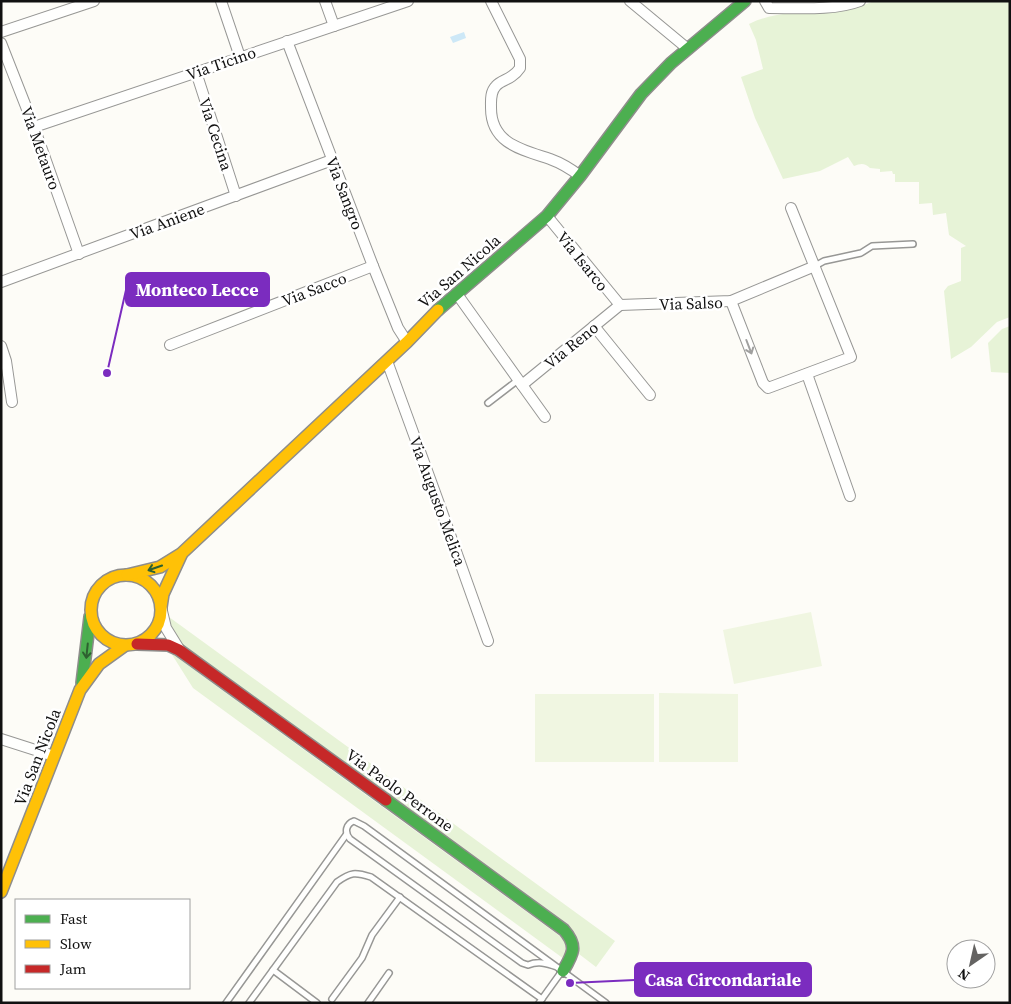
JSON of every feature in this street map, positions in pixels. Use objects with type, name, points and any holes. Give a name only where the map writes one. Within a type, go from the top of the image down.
[{"type":"street","points":[[1,32],[94,1]]},
{"type":"street","points":[[221,1],[240,57]]},
{"type":"street","points":[[325,1],[334,26]]},
{"type":"street","name":"Via Ticino","points":[[34,127],[408,1]]},
{"type":"street","points":[[491,1],[520,59],[520,68],[514,76],[495,86],[491,97],[491,112],[494,124],[501,137],[511,146],[551,160],[580,176]]},
{"type":"street","points":[[630,1],[688,49]]},
{"type":"street","name":"Via San Nicola","points":[[1,892],[80,690],[85,666],[91,602],[95,592],[109,579],[160,566],[181,554],[407,342],[433,314],[547,216],[580,176],[641,94],[688,49],[745,1]]},
{"type":"street","points":[[765,1],[768,8],[799,8],[835,6],[860,1]]},
{"type":"street","name":"Via Sangro","points":[[287,42],[398,328],[407,342]]},
{"type":"street","name":"Via Metauro","points":[[1,43],[34,127],[78,254]]},
{"type":"street","name":"Via Cecina","points":[[196,72],[236,196]]},
{"type":"street","name":"Via Aniene","points":[[1,282],[332,160]]},
{"type":"street","points":[[731,302],[763,384],[768,388],[850,357],[791,208]]},
{"type":"street","name":"Via Isarco","points":[[547,216],[620,305]]},
{"type":"street","name":"Via Sacco","points":[[170,345],[374,266]]},
{"type":"street","name":"Via Salso","points":[[620,305],[731,302],[815,266]]},
{"type":"street","points":[[457,294],[545,416]]},
{"type":"street","name":"Via Reno","points":[[520,382],[620,305]]},
{"type":"street","points":[[594,326],[650,395]]},
{"type":"street","points":[[1,346],[6,361],[12,402]]},
{"type":"street","name":"Via Augusto Melica","points":[[387,361],[488,642]]},
{"type":"street","points":[[807,374],[850,496]]},
{"type":"street","name":"Via San Nicola","points":[[80,690],[99,664],[124,646],[137,644],[149,637],[157,628],[161,619],[163,594],[181,554]]},
{"type":"street","points":[[127,575],[140,578],[151,585],[158,595],[162,607]]},
{"type":"street","name":"Via Paolo Perrone","points":[[162,607],[166,628],[180,650]]},
{"type":"street","points":[[90,611],[95,627],[100,635],[108,641],[124,646]]},
{"type":"street","name":"Via Paolo Perrone","points":[[137,644],[168,645],[180,650],[557,924],[570,936],[574,951],[560,969]]},
{"type":"street","points":[[1,738],[54,756]]},
{"type":"lane","points":[[815,266],[824,261],[862,253],[872,246],[914,244]]},
{"type":"lane","points":[[488,403],[520,382]]},
{"type":"lane","points":[[226,1003],[346,835],[346,830],[350,823],[354,821],[364,826],[606,1003]]},
{"type":"lane","points":[[346,835],[522,963],[528,965],[542,962],[560,969]]},
{"type":"lane","points":[[249,1003],[337,882],[347,875],[357,873],[371,877],[400,897],[540,1001],[560,969]]},
{"type":"lane","points":[[332,999],[362,958],[372,935],[400,897]]},
{"type":"lane","points":[[273,970],[317,1003]]},
{"type":"lane","points":[[368,1003],[389,973]]},
{"type":"green space","points":[[874,1],[1010,1],[1010,317],[997,322],[971,347],[951,359],[944,291],[948,286],[961,281],[961,248],[966,246],[949,235],[946,213],[933,215],[932,203],[919,204],[919,182],[895,182],[895,174],[892,171],[880,172],[880,169],[870,168],[863,164],[854,166],[848,157],[820,171],[783,179],[755,118],[741,77],[763,69],[756,40],[749,24],[780,14],[843,9]]},
{"type":"green space","points":[[1010,326],[1010,373],[991,372],[988,343],[1002,329]]},
{"type":"green space","points":[[811,612],[822,666],[734,684],[723,630]]},
{"type":"green space","points":[[169,617],[615,941],[596,967],[579,954],[579,945],[183,647],[173,636]]},
{"type":"green space","points":[[171,653],[557,934],[563,939],[565,945],[564,959],[193,688]]},
{"type":"green space","points":[[659,693],[738,694],[738,762],[659,762]]},
{"type":"green space","points":[[535,694],[654,694],[654,762],[535,762]]},
{"type":"water","points":[[464,32],[466,38],[453,43],[450,37]]},
{"type":"traffic: fast","points":[[438,310],[547,216],[580,176],[641,94],[671,63],[745,1]]},
{"type":"traffic: fast","points":[[82,683],[90,617]]},
{"type":"traffic: fast","points":[[386,800],[564,930],[571,941],[572,950],[563,971]]},
{"type":"traffic: slow","points":[[127,575],[160,567],[181,554],[407,342],[438,310]]},
{"type":"traffic: slow","points":[[161,607],[163,594],[181,555]]},
{"type":"traffic: slow","points":[[119,575],[133,575],[146,581],[155,590],[161,603],[161,610],[159,623],[151,635],[133,645],[119,645],[106,639],[97,630],[91,617],[91,603],[97,590],[106,581],[119,575]]},
{"type":"traffic: slow","points":[[1,892],[80,690],[99,664],[124,646]]},
{"type":"traffic: jam","points":[[137,644],[168,645],[179,650],[386,800]]},
{"type":"place","name":"Monteco Lecce","points":[[107,373]]},
{"type":"place","name":"Casa Circondariale","points":[[570,983]]}]
